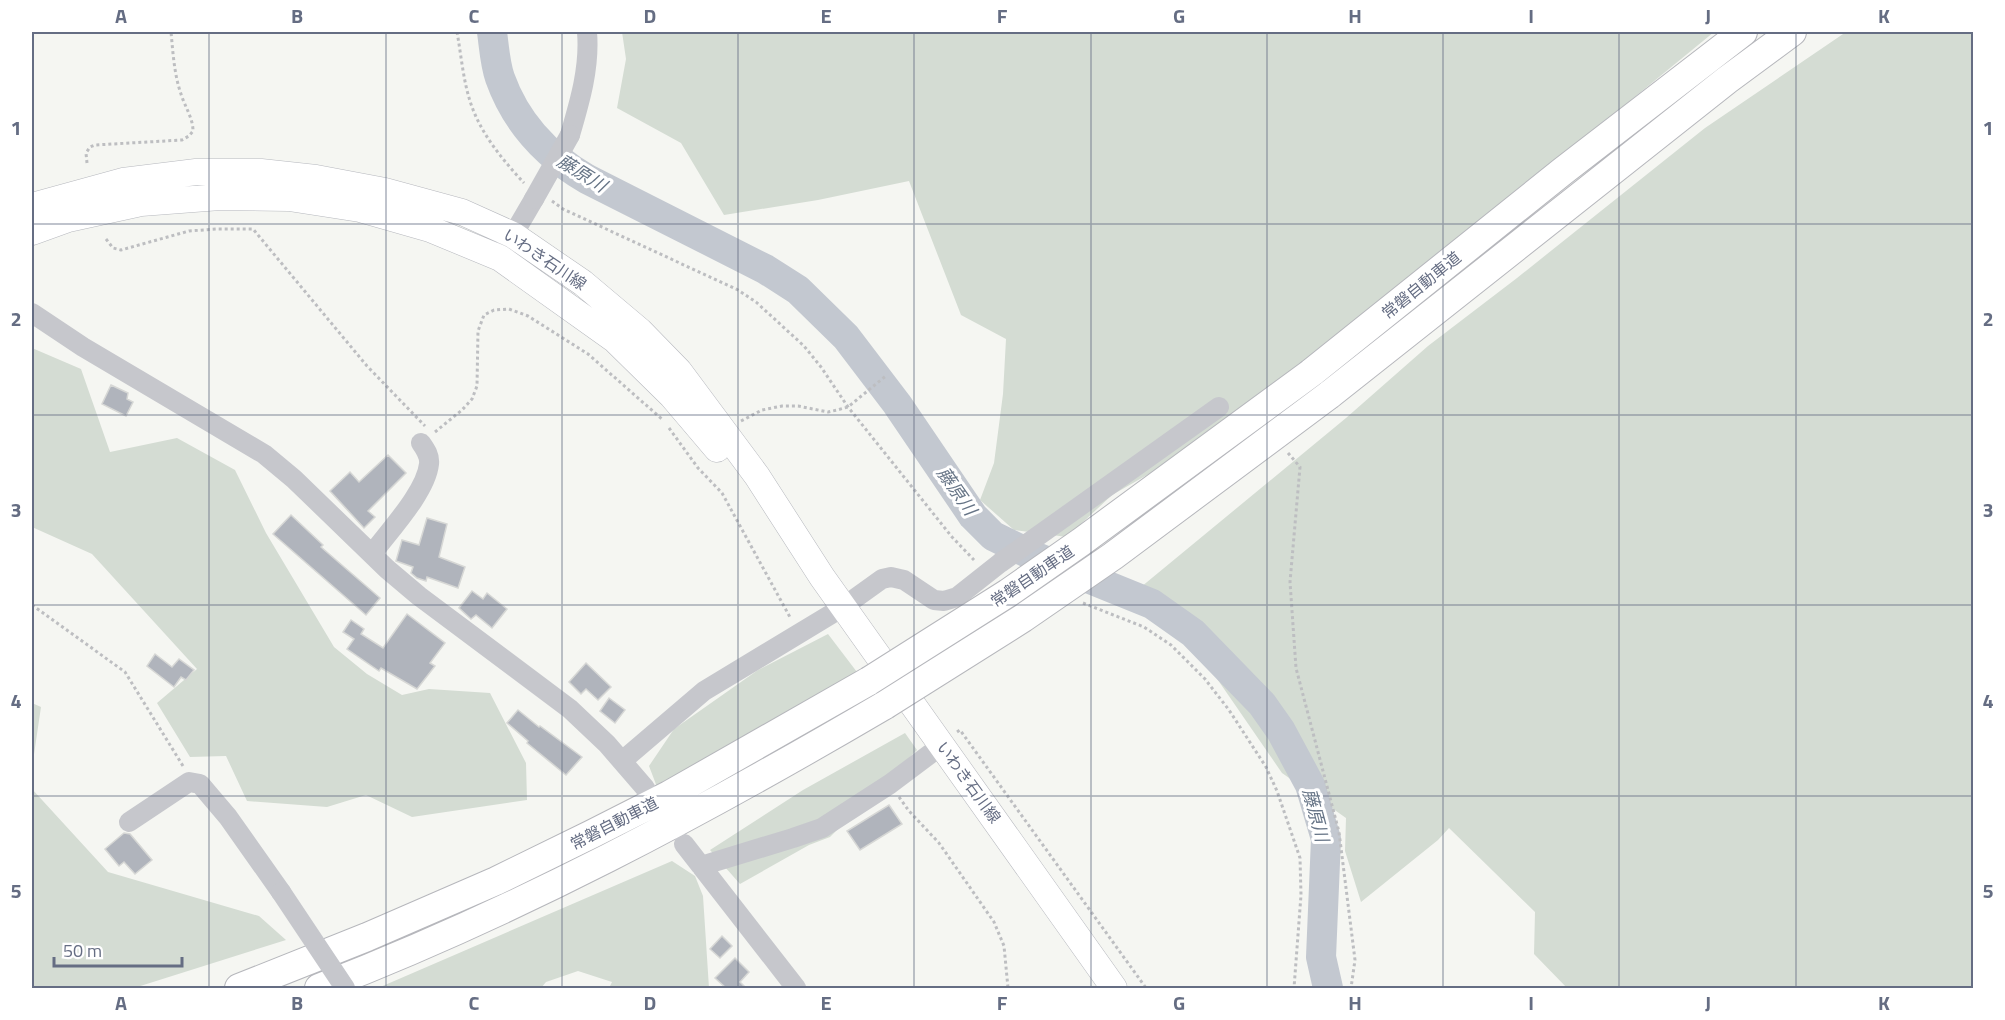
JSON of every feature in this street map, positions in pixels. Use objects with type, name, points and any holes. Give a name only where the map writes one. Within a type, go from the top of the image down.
[{"type":"highway","name":"常磐自動車道","points":[[239,988],[367,937],[496,881],[669,795],[869,681],[1008,593],[1311,373],[1563,171],[1743,32]]},
{"type":"highway","name":"常磐自動車道","points":[[319,988],[377,966],[511,907],[608,860],[780,767],[885,705],[1023,618],[1113,556],[1329,394],[1726,80],[1792,32]]},
{"type":"main road","name":"いわき石川線","points":[[32,206],[123,181],[196,172],[261,172],[316,178],[385,191],[462,212],[513,235],[584,283],[640,331],[679,371],[757,476],[822,577]]},
{"type":"main road","name":"いわき石川線","points":[[32,232],[68,219],[141,203],[220,197],[289,198],[360,209],[430,229],[500,258],[615,340],[672,396],[751,489],[822,577],[1114,988]]},
{"type":"street","points":[[500,258],[570,135],[583,87],[588,44],[586,32]]},
{"type":"street","points":[[32,313],[83,347],[264,454],[294,479],[419,596],[570,709],[622,761],[645,788]]},
{"type":"street","points":[[622,761],[704,691],[843,606],[882,579],[891,577],[904,580],[934,600],[944,601],[957,597],[1000,563],[1219,407]]},
{"type":"street","points":[[372,554],[419,492],[426,478],[430,462],[422,443]]},
{"type":"street","points":[[701,866],[822,828],[890,784],[942,745]]},
{"type":"street","points":[[129,822],[189,782],[200,784],[228,817],[345,988]]},
{"type":"street","points":[[684,844],[796,988]]},
{"type":"path","points":[[87,163],[86,153],[90,147],[95,145],[182,140],[193,131],[193,123],[176,76],[171,32]]},
{"type":"path","points":[[457,32],[470,101],[489,139],[505,162],[535,193],[563,209]]},
{"type":"path","points":[[106,239],[113,248],[121,250],[189,231],[254,229],[367,366],[432,434],[462,411],[472,399],[477,386],[478,331],[484,315],[494,310],[509,309],[528,316],[588,354],[667,424],[698,468],[722,493],[799,633]]},
{"type":"path","points":[[723,430],[762,410],[782,406],[828,411],[848,407],[887,375]]},
{"type":"path","points":[[1285,449],[1300,466],[1290,582],[1296,668],[1339,832],[1355,960],[1351,988]]},
{"type":"path","points":[[32,604],[125,672],[194,783]]},
{"type":"path","points":[[942,745],[960,730],[1146,988]]},
{"type":"path","points":[[890,784],[909,811],[939,843],[994,922],[1004,946],[1008,988]]},
{"type":"shaded area","points":[[622,32],[1714,32],[1233,426],[1112,495],[1067,537],[1014,530],[980,500],[994,463],[1003,394],[1006,339],[961,315],[909,181],[818,200],[724,215],[681,143],[617,108],[626,59]]},
{"type":"shaded area","points":[[1846,32],[1973,32],[1973,988],[1567,988],[1534,954],[1535,912],[1449,828],[1438,840],[1361,902],[1345,851],[1346,818],[1282,773],[1211,670],[1141,587],[1346,418],[1428,346],[1705,128]]},
{"type":"shaded area","points":[[32,348],[81,369],[110,452],[177,438],[235,470],[266,533],[334,647],[367,674],[402,695],[429,689],[490,693],[526,763],[527,800],[412,817],[366,795],[327,807],[247,801],[226,756],[190,757],[157,703],[197,669],[92,554],[32,527]]},
{"type":"shaded area","points":[[828,634],[860,676],[657,787],[649,766],[674,729],[758,670]]},
{"type":"shaded area","points":[[32,703],[41,707],[32,768]]},
{"type":"shaded area","points":[[905,733],[917,750],[830,837],[809,845],[740,884],[710,850],[803,790]]},
{"type":"shaded area","points":[[32,789],[108,872],[259,916],[286,940],[134,988],[32,988]]},
{"type":"shaded area","points":[[672,861],[695,876],[703,896],[709,988],[609,988],[612,982],[578,971],[546,982],[541,988],[378,988]]},
{"type":"building","points":[[111,385],[128,393],[127,399],[133,402],[126,416],[102,404]]},
{"type":"building","points":[[388,455],[406,473],[368,511],[375,517],[364,528],[330,491],[350,472],[359,482]]},
{"type":"building","points":[[291,515],[323,545],[321,547],[380,598],[366,615],[273,534]]},
{"type":"building","points":[[427,518],[447,524],[439,557],[465,567],[458,588],[427,577],[426,581],[417,578],[411,573],[413,567],[396,561],[402,540],[419,545]]},
{"type":"building","points":[[472,591],[483,599],[487,593],[507,609],[492,628],[476,615],[471,619],[459,608]]},
{"type":"building","points":[[407,614],[445,643],[430,663],[435,666],[417,689],[381,668],[379,671],[347,649],[354,639],[343,632],[351,620],[364,629],[361,634],[383,648]]},
{"type":"building","points":[[155,654],[172,667],[179,659],[194,670],[186,680],[181,677],[174,687],[147,666]]},
{"type":"building","points":[[586,663],[611,687],[598,700],[586,689],[581,694],[569,682]]},
{"type":"building","points":[[609,698],[625,710],[615,723],[600,711]]},
{"type":"building","points":[[518,710],[582,757],[566,775],[507,723]]},
{"type":"building","points":[[889,805],[902,824],[860,850],[847,831]]},
{"type":"building","points":[[124,833],[130,834],[152,860],[135,874],[124,862],[119,866],[105,849]]},
{"type":"building","points":[[722,936],[732,946],[720,958],[710,949]]},
{"type":"building","points":[[735,958],[749,972],[740,982],[746,988],[726,988],[715,978]]},
{"type":"waterway","name":"藤原川","points":[[492,32],[497,67],[507,94],[534,136],[558,159],[587,179],[765,269],[798,290],[846,337],[897,404],[973,516],[993,536],[1036,557],[1152,604],[1193,633],[1262,704],[1281,731],[1310,785],[1326,839],[1321,957],[1328,988]]}]
